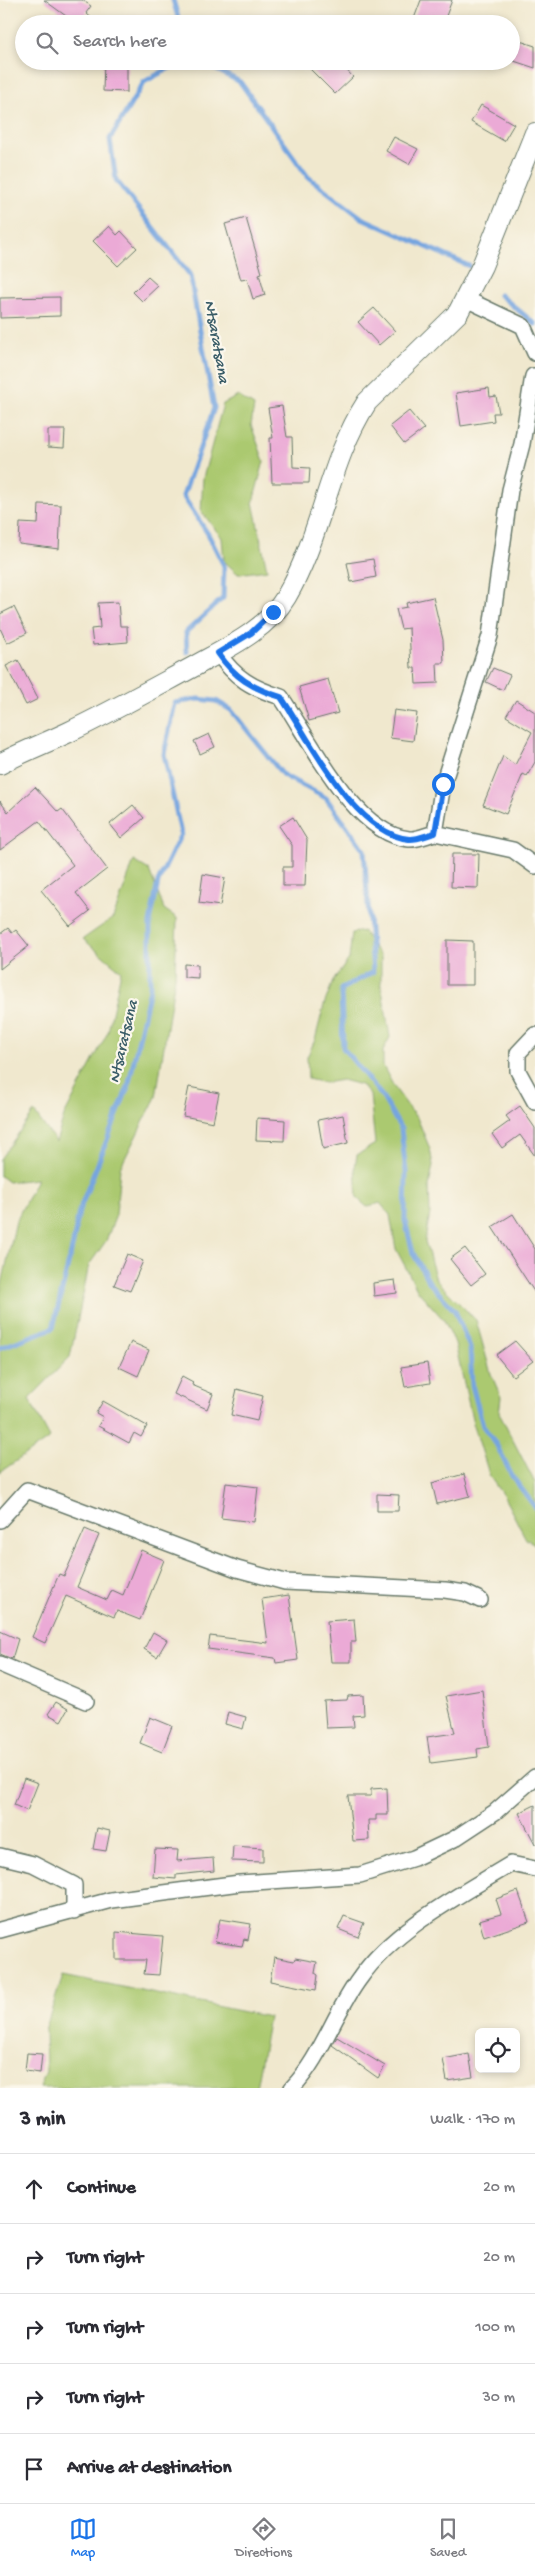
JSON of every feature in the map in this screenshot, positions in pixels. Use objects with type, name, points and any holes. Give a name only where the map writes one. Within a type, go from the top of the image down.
[{"type":"street","points":[[0,764],[125,704],[218,653],[251,633],[285,599],[318,525],[335,467],[356,419],[373,396],[458,313],[498,230],[535,133]]},
{"type":"street","points":[[466,299],[523,326],[535,353]]},
{"type":"street","points":[[435,833],[443,784],[458,731],[475,688],[490,636],[510,490],[522,444],[534,377],[535,357]]},
{"type":"street","points":[[218,653],[228,668],[255,689],[281,697],[335,784],[379,829],[409,839],[435,833],[513,850],[535,866]]},
{"type":"street","points":[[535,1036],[518,1053],[518,1071],[535,1102]]},
{"type":"street","points":[[0,1520],[27,1490],[237,1569],[285,1582],[445,1590],[465,1594],[480,1600]]},
{"type":"street","points":[[0,1664],[86,1701]]},
{"type":"street","points":[[0,1930],[111,1900],[240,1883],[360,1875],[414,1858],[454,1839],[495,1812],[535,1777]]},
{"type":"street","points":[[0,1856],[32,1864],[74,1885],[74,1911]]},
{"type":"street","points":[[292,2088],[359,1978],[385,1949],[411,1928],[511,1864],[535,1869]]},
{"type":"green space","points":[[238,396],[254,406],[251,425],[264,461],[253,502],[267,570],[238,574],[224,561],[222,538],[201,511],[203,478],[223,404]]},
{"type":"green space","points":[[134,861],[149,870],[164,909],[177,918],[175,977],[156,1097],[120,1168],[116,1215],[106,1241],[89,1265],[70,1357],[29,1399],[50,1438],[0,1472],[0,1293],[16,1221],[37,1179],[8,1182],[0,1176],[0,1159],[34,1112],[56,1142],[64,1116],[108,1032],[121,971],[83,939],[113,918]]},
{"type":"green space","points":[[363,931],[381,957],[381,984],[390,1037],[383,1051],[383,1066],[394,1087],[418,1120],[430,1149],[433,1165],[429,1186],[430,1213],[425,1241],[436,1280],[476,1320],[491,1374],[501,1397],[499,1413],[535,1483],[535,1544],[526,1539],[504,1497],[490,1477],[473,1423],[455,1343],[444,1320],[418,1291],[396,1249],[390,1215],[380,1203],[367,1207],[357,1198],[355,1167],[357,1155],[375,1144],[370,1095],[361,1085],[342,1080],[325,1083],[308,1079],[307,1057],[315,1040],[324,1005],[333,981],[349,959],[352,933]]},
{"type":"green space","points":[[63,1975],[269,2017],[256,2088],[40,2088],[46,2071],[45,2030]]},
{"type":"building","points":[[44,0],[82,0],[91,6],[86,13],[88,15],[65,15]]},
{"type":"building","points":[[421,0],[452,0],[446,15],[415,15]]},
{"type":"building","points":[[520,41],[535,46],[535,68],[520,63]]},
{"type":"building","points":[[104,70],[127,70],[127,92],[103,91]]},
{"type":"building","points":[[311,70],[346,70],[353,77],[335,94]]},
{"type":"building","points":[[481,105],[514,124],[504,141],[471,122]]},
{"type":"building","points":[[394,137],[418,149],[409,164],[386,151]]},
{"type":"building","points":[[246,218],[262,273],[259,274],[265,295],[253,299],[247,279],[241,280],[225,224]]},
{"type":"building","points":[[109,226],[117,235],[121,231],[137,248],[118,266],[93,241]]},
{"type":"building","points":[[148,277],[158,286],[142,301],[133,292]]},
{"type":"building","points":[[60,297],[60,316],[0,318],[0,298]]},
{"type":"building","points":[[374,308],[395,331],[379,345],[358,322]]},
{"type":"building","points":[[489,388],[490,397],[496,396],[499,413],[493,413],[494,421],[461,426],[456,393]]},
{"type":"building","points":[[282,406],[287,437],[292,437],[293,467],[310,468],[309,483],[272,483],[270,438],[273,438],[268,408]]},
{"type":"building","points":[[409,411],[424,429],[404,444],[390,426]]},
{"type":"building","points":[[48,430],[65,430],[64,448],[48,447]]},
{"type":"building","points":[[39,504],[61,505],[59,549],[19,544],[20,523],[38,524]]},
{"type":"building","points":[[373,559],[376,577],[351,582],[347,563]]},
{"type":"building","points":[[433,597],[443,640],[444,663],[437,663],[438,683],[416,684],[415,668],[411,668],[409,628],[401,629],[396,609],[407,607],[406,603]]},
{"type":"building","points":[[118,602],[120,626],[127,626],[128,642],[93,645],[91,629],[100,628],[98,603]]},
{"type":"building","points":[[14,607],[27,633],[7,643],[0,628],[0,614]]},
{"type":"building","points":[[18,660],[38,699],[26,705],[6,666]]},
{"type":"building","points":[[493,668],[510,675],[503,690],[486,682]]},
{"type":"building","points":[[328,679],[338,713],[309,721],[299,687]]},
{"type":"building","points":[[516,700],[535,712],[535,762],[527,776],[523,774],[506,814],[483,805],[503,756],[515,765],[532,732],[506,716]]},
{"type":"building","points":[[394,710],[417,713],[413,741],[390,738]]},
{"type":"building","points":[[209,734],[215,747],[200,754],[194,741]]},
{"type":"building","points":[[35,787],[58,812],[62,809],[107,869],[76,893],[90,911],[70,926],[41,890],[73,865],[39,821],[0,850],[0,801],[8,812]]},
{"type":"building","points":[[133,805],[144,818],[121,838],[110,824]]},
{"type":"building","points":[[293,817],[307,840],[305,886],[283,886],[283,867],[292,867],[292,845],[279,826]]},
{"type":"building","points":[[452,854],[479,854],[478,888],[451,887]]},
{"type":"building","points":[[203,874],[225,878],[220,906],[199,903]]},
{"type":"building","points":[[8,928],[12,933],[16,930],[29,946],[0,969],[0,934]]},
{"type":"building","points":[[447,940],[473,941],[473,985],[447,985]]},
{"type":"building","points":[[184,964],[198,965],[198,978],[184,977]]},
{"type":"building","points":[[189,1087],[219,1093],[213,1122],[183,1116]]},
{"type":"building","points":[[520,1106],[535,1128],[535,1156],[520,1135],[502,1148],[492,1134],[510,1121],[506,1116]]},
{"type":"building","points":[[343,1115],[348,1143],[323,1149],[318,1120]]},
{"type":"building","points":[[257,1118],[285,1120],[284,1141],[256,1140]]},
{"type":"building","points":[[513,1214],[535,1249],[535,1293],[492,1227]]},
{"type":"building","points":[[465,1248],[485,1274],[471,1285],[450,1259]]},
{"type":"building","points":[[127,1254],[143,1261],[130,1291],[114,1285]]},
{"type":"building","points":[[395,1280],[397,1293],[374,1296],[373,1283]]},
{"type":"building","points":[[515,1341],[533,1361],[513,1376],[496,1355]]},
{"type":"building","points":[[131,1342],[149,1350],[138,1376],[119,1367]]},
{"type":"building","points":[[427,1363],[430,1383],[405,1387],[401,1367]]},
{"type":"building","points":[[182,1376],[193,1382],[192,1385],[213,1394],[207,1409],[174,1394]]},
{"type":"building","points":[[237,1389],[263,1396],[257,1421],[231,1415]]},
{"type":"building","points":[[103,1401],[147,1426],[141,1437],[134,1433],[129,1443],[98,1426],[103,1417],[96,1413]]},
{"type":"building","points":[[464,1474],[470,1496],[437,1504],[432,1483]]},
{"type":"building","points":[[226,1483],[258,1487],[254,1522],[221,1518]]},
{"type":"building","points":[[377,1494],[399,1495],[398,1511],[377,1511]]},
{"type":"building","points":[[85,1529],[99,1535],[77,1587],[107,1600],[112,1590],[123,1595],[141,1550],[164,1560],[140,1620],[117,1611],[114,1617],[66,1596],[45,1643],[32,1637],[59,1574],[64,1576]]},
{"type":"building","points":[[289,1595],[298,1660],[276,1663],[275,1658],[208,1649],[210,1636],[268,1643],[262,1599]]},
{"type":"building","points":[[354,1619],[356,1642],[351,1642],[351,1662],[331,1662],[327,1621]]},
{"type":"building","points":[[0,1631],[18,1639],[12,1659],[0,1654]]},
{"type":"building","points":[[153,1632],[167,1640],[157,1657],[144,1649]]},
{"type":"building","points":[[482,1690],[489,1747],[477,1749],[478,1757],[431,1763],[427,1737],[455,1733],[446,1696]]},
{"type":"building","points":[[363,1695],[364,1715],[353,1716],[354,1727],[326,1728],[324,1701],[347,1700],[348,1696]]},
{"type":"building","points":[[56,1702],[68,1709],[61,1721],[48,1714]]},
{"type":"building","points":[[228,1712],[246,1717],[243,1729],[225,1724]]},
{"type":"building","points":[[150,1717],[172,1726],[162,1752],[140,1743]]},
{"type":"building","points":[[24,1778],[38,1783],[27,1811],[14,1805]]},
{"type":"building","points":[[387,1788],[388,1815],[376,1815],[376,1820],[368,1820],[369,1840],[353,1841],[348,1796],[371,1796],[371,1789]]},
{"type":"building","points":[[535,1805],[535,1844],[519,1813]]},
{"type":"building","points":[[97,1828],[110,1831],[106,1851],[93,1849]]},
{"type":"building","points":[[233,1846],[263,1848],[263,1862],[232,1861]]},
{"type":"building","points":[[155,1849],[178,1850],[177,1861],[213,1858],[214,1871],[176,1875],[176,1879],[153,1877]]},
{"type":"building","points":[[518,1891],[529,1922],[484,1937],[479,1920],[501,1914],[496,1899]]},
{"type":"building","points":[[344,1916],[364,1923],[358,1937],[338,1929]]},
{"type":"building","points":[[220,1919],[251,1924],[248,1940],[244,1939],[242,1946],[215,1942]]},
{"type":"building","points":[[116,1932],[163,1936],[159,1975],[144,1974],[146,1960],[116,1960]]},
{"type":"building","points":[[274,1957],[294,1961],[295,1958],[317,1962],[315,1973],[318,1975],[316,1990],[270,1981]]},
{"type":"building","points":[[337,2037],[385,2066],[378,2078],[332,2045]]},
{"type":"building","points":[[27,2053],[42,2054],[40,2073],[25,2071]]},
{"type":"building","points":[[469,2054],[473,2077],[447,2081],[443,2059]]},
{"type":"waterway","name":"Ntsaratsana","points":[[173,0],[177,15]]},
{"type":"waterway","name":"Ntsaratsana","points":[[166,70],[144,82],[110,139],[116,180],[190,275],[214,408],[183,496],[208,534],[224,566],[223,598],[186,632],[187,652]]},
{"type":"waterway","points":[[217,70],[240,82],[308,177],[362,218],[469,266]]},
{"type":"waterway","points":[[500,295],[535,324]]},
{"type":"waterway","points":[[0,1348],[53,1328],[79,1211],[128,1087],[150,989],[150,923],[158,882],[181,834],[164,754],[175,703],[198,699],[216,701],[231,710],[283,775],[326,798],[364,850],[373,972],[341,989],[343,1048],[382,1096],[401,1129],[406,1172],[405,1220],[413,1253],[429,1282],[455,1311],[470,1348],[472,1385],[483,1426],[496,1444],[512,1476],[535,1507]]},
{"type":"route","points":[[273,612],[251,633],[218,653],[228,668],[255,689],[281,697],[335,784],[379,829],[409,839],[435,833],[443,784]]}]
